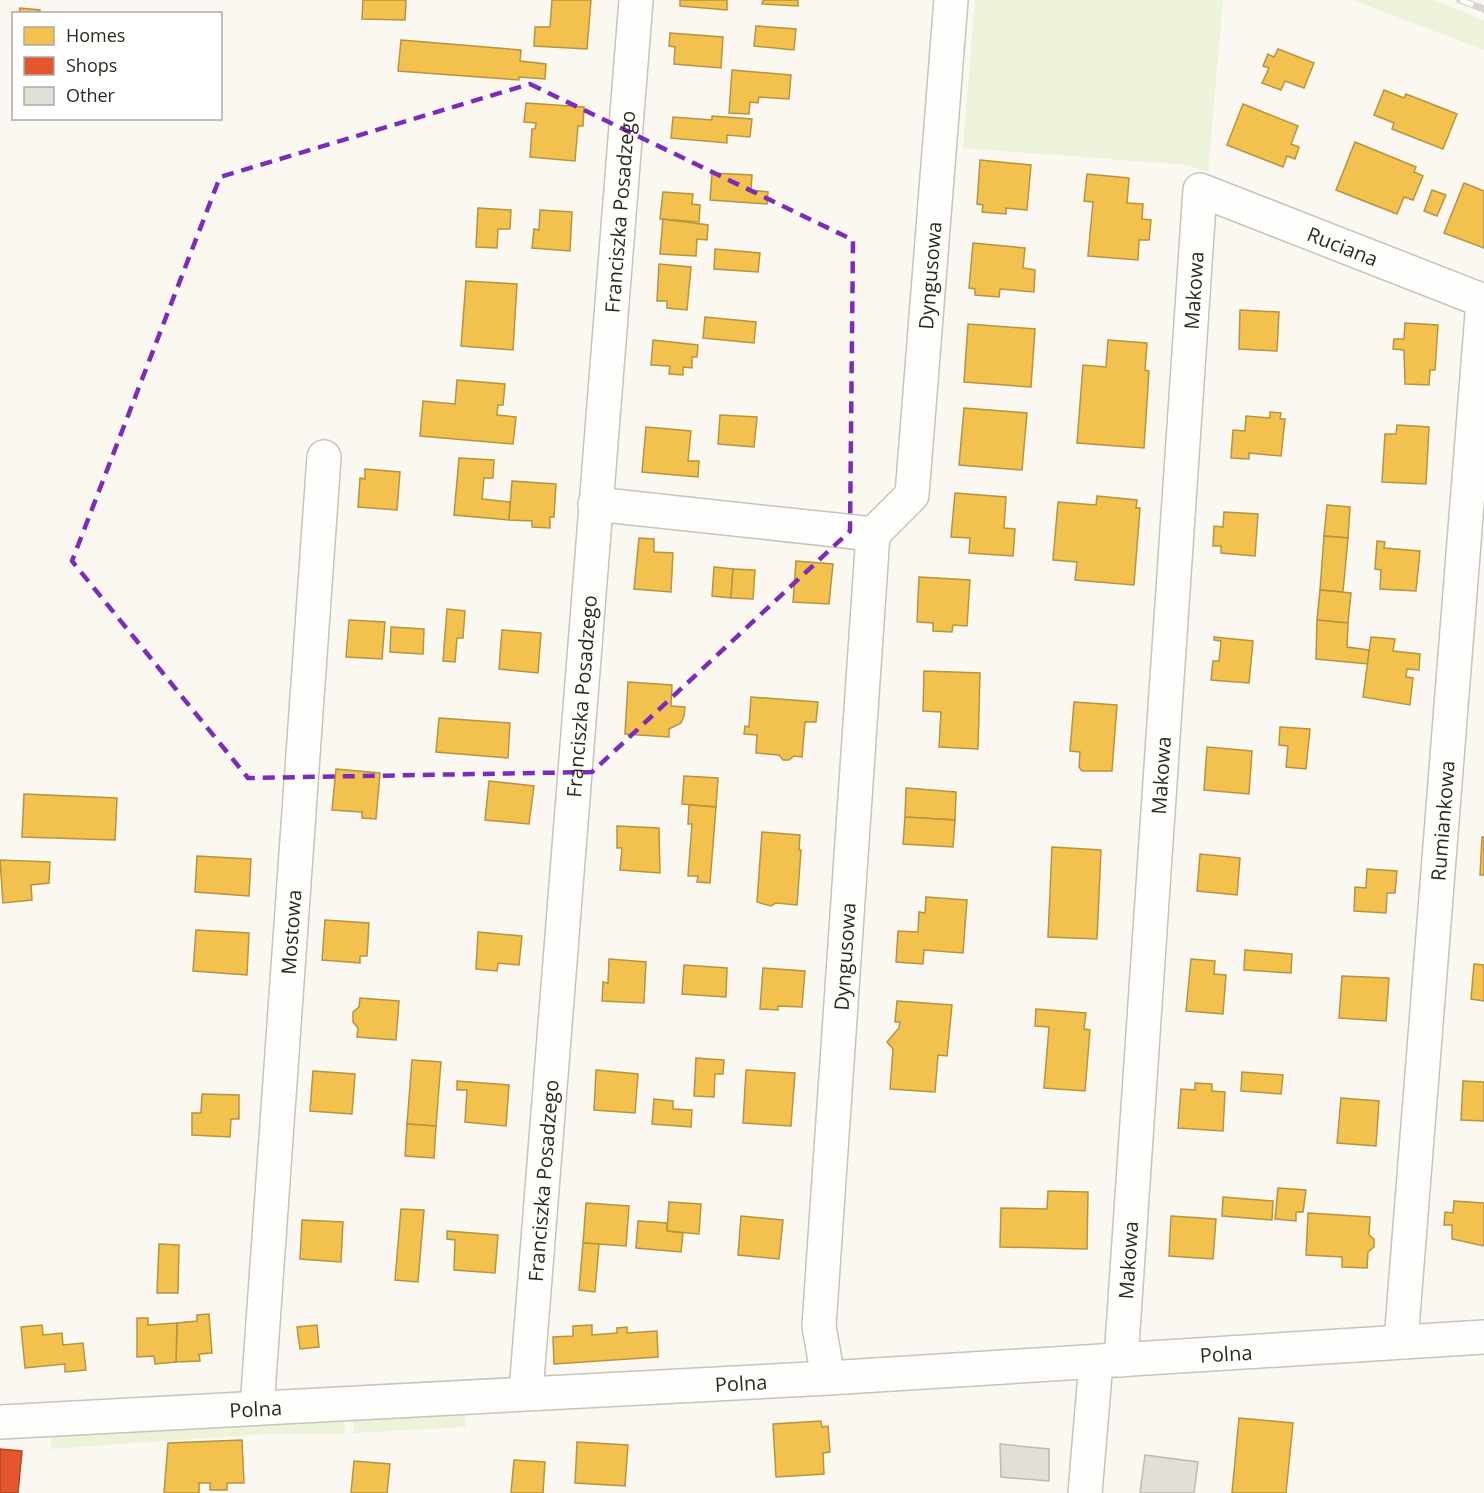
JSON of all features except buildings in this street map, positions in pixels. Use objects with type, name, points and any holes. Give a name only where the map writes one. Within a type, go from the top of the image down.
[{"type":"street","name":"Franciszka Posadzego","points":[[526,1392],[636,0]]},
{"type":"street","name":"Dyngusowa","points":[[828,1378],[819,1326],[873,534],[912,495],[951,0]]},
{"type":"street","name":"Ruciana","points":[[1200,190],[1484,301]]},
{"type":"street","name":"Makowa","points":[[1085,1493],[1108,1361],[1200,190]]},
{"type":"street","name":"Rumiankowa","points":[[1401,1341],[1484,301]]},
{"type":"street","name":"Mostowa","points":[[257,1408],[324,458]]},
{"type":"street","points":[[595,504],[873,534]]},
{"type":"street","name":"Polna","points":[[0,1422],[526,1392],[828,1378],[1484,1337]]},
{"type":"highlighted area","points":[[530,84],[853,240],[850,531],[592,772],[248,778],[72,561],[220,177]]},
{"type":"green space","points":[[975,0],[1223,0],[1208,172],[1187,165],[963,148]]},
{"type":"green space","points":[[1353,0],[1433,0],[1484,20],[1484,50]]},
{"type":"green space","points":[[465,1411],[466,1427],[353,1433],[355,1416]]},
{"type":"green space","points":[[344,1418],[345,1434],[268,1434],[51,1449],[52,1436]]},
{"type":"railway","points":[[1460,0],[1484,9]]}]
